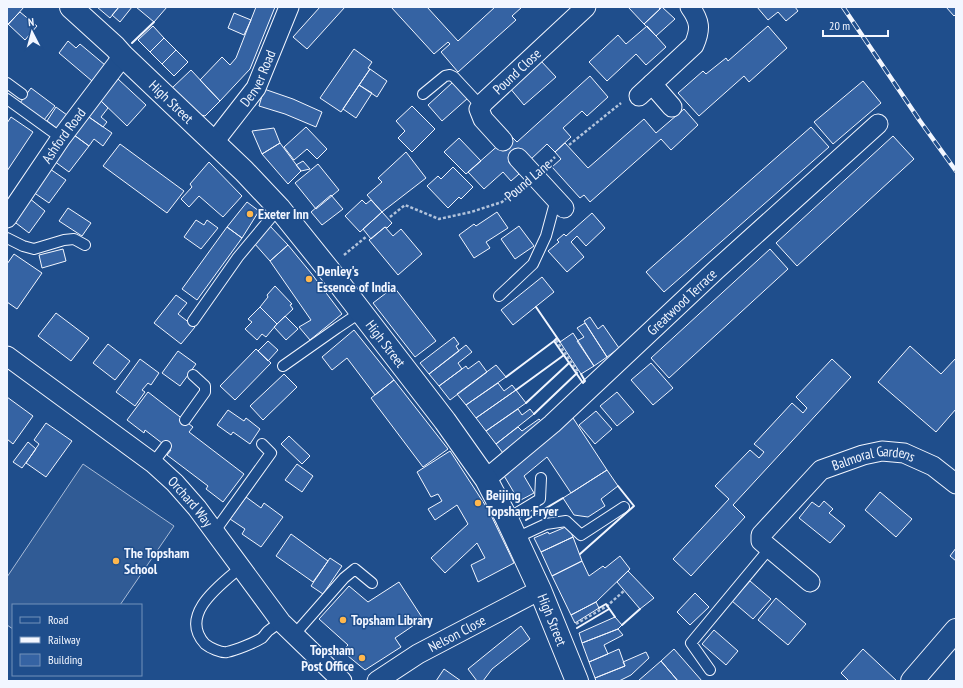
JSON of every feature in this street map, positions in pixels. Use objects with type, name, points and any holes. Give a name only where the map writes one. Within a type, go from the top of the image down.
[{"type":"street","name":"High Street","points":[[71,7],[214,142],[278,208],[328,269],[445,421],[486,479],[512,528],[540,590],[577,681]]},
{"type":"street","name":"Denver Road","points":[[214,142],[256,88],[289,7]]},
{"type":"street","name":"Pound Close","points":[[503,141],[483,119],[479,109],[586,7]]},
{"type":"street","points":[[672,106],[645,90],[694,45],[697,39],[699,24],[697,17],[690,7]]},
{"type":"street","name":"Ashford Road","points":[[7,218],[61,138],[123,56]]},
{"type":"street","name":"Greatwood Terrace","points":[[486,479],[552,424],[716,270],[878,124]]},
{"type":"street","points":[[518,158],[560,203]]},
{"type":"street","name":"Orchard Way","points":[[7,356],[153,463],[179,488],[215,531],[240,568],[281,622],[342,681]]},
{"type":"street","name":"Balmoral Gardens","points":[[810,582],[769,549],[761,541],[761,535],[820,470],[863,455],[882,451],[904,453],[933,466],[956,484]]},
{"type":"street","name":"Nelson Close","points":[[377,681],[418,654],[540,590]]},
{"type":"street","points":[[912,681],[956,630]]},
{"type":"lane","points":[[423,94],[446,76],[450,75],[454,77],[481,106]]},
{"type":"lane","points":[[7,83],[22,94]]},
{"type":"lane","points":[[7,99],[61,138]]},
{"type":"lane","points":[[499,296],[533,264],[560,203]]},
{"type":"lane","points":[[192,321],[238,257],[278,208]]},
{"type":"lane","points":[[7,238],[23,246],[34,249],[64,240],[74,239],[85,245]]},
{"type":"lane","points":[[283,366],[361,312]]},
{"type":"lane","points":[[185,420],[205,392],[205,386],[193,375]]},
{"type":"lane","points":[[215,531],[271,453],[262,444]]},
{"type":"lane","points":[[153,463],[166,446]]},
{"type":"lane","points":[[512,528],[540,499],[541,478]]},
{"type":"lane","points":[[512,528],[566,521],[581,535],[624,507]]},
{"type":"lane","points":[[710,670],[691,643],[769,549]]},
{"type":"lane","points":[[240,568],[215,589],[200,608],[196,622],[199,636],[206,645],[216,650],[226,652],[262,638],[268,630],[281,622]]},
{"type":"lane","points":[[294,635],[344,578],[354,569],[372,584]]},
{"type":"path","points":[[569,146],[619,104],[645,90]]},
{"type":"path","name":"Pound Lane","points":[[390,217],[405,205],[440,219],[471,212],[502,202],[555,157]]},
{"type":"path","points":[[328,269],[367,236]]},
{"type":"path","points":[[556,340],[589,389]]},
{"type":"path","points":[[558,634],[607,606],[625,590]]},
{"type":"shaded area","points":[[83,464],[174,526],[121,604],[12,604],[12,628],[7,625],[7,577]]},
{"type":"building","points":[[7,7],[24,7],[7,26]]},
{"type":"building","points":[[97,7],[119,7],[110,18]]},
{"type":"building","points":[[119,7],[132,7],[120,22],[112,15]]},
{"type":"building","points":[[136,7],[167,7],[154,22]]},
{"type":"building","points":[[256,7],[275,7],[250,69],[220,101],[200,80],[222,57],[230,65],[236,58]]},
{"type":"building","points":[[320,7],[345,7],[307,49],[293,37]]},
{"type":"building","points":[[391,7],[427,7],[458,41],[495,7],[522,7],[512,16],[516,20],[458,72],[441,52],[450,44],[448,42],[434,54]]},
{"type":"building","points":[[628,7],[658,7],[660,9],[644,24]]},
{"type":"building","points":[[662,7],[675,19],[656,36],[644,24]]},
{"type":"building","points":[[757,7],[795,7],[798,11],[786,21],[778,12],[768,20]]},
{"type":"building","points":[[946,7],[956,7],[956,14],[954,16]]},
{"type":"building","points":[[20,12],[37,26],[25,40],[8,24]]},
{"type":"building","points":[[234,13],[251,20],[244,35],[228,28]]},
{"type":"building","points":[[153,26],[164,38],[150,52],[138,40]]},
{"type":"building","points":[[647,26],[666,47],[646,65],[636,54],[607,81],[589,62],[618,35],[626,44]]},
{"type":"building","points":[[768,26],[787,48],[749,82],[744,76],[699,116],[678,93],[703,71],[706,74],[726,58],[728,61]]},
{"type":"building","points":[[164,38],[176,50],[162,64],[150,52]]},
{"type":"building","points":[[68,41],[76,48],[80,44],[105,65],[92,81],[59,53]]},
{"type":"building","points":[[354,49],[372,62],[368,68],[370,69],[341,112],[320,98]]},
{"type":"building","points":[[176,50],[188,62],[174,76],[162,64]]},
{"type":"building","points":[[540,60],[556,77],[524,105],[509,87]]},
{"type":"building","points":[[370,69],[387,81],[377,97],[359,85]]},
{"type":"building","points":[[191,70],[220,101],[205,116],[197,114],[172,88]]},
{"type":"building","points":[[590,76],[608,97],[587,116],[582,111],[563,128],[571,137],[555,152],[547,144],[530,160],[523,153],[511,164],[519,174],[511,181],[503,172],[484,189],[468,172],[510,135],[517,142]]},
{"type":"building","points":[[118,79],[146,105],[127,126],[99,99]]},
{"type":"building","points":[[863,81],[881,103],[833,144],[814,122]]},
{"type":"building","points":[[453,82],[468,98],[442,121],[428,105]]},
{"type":"building","points":[[359,85],[372,93],[356,118],[343,109]]},
{"type":"building","points":[[31,88],[55,106],[44,120],[20,103]]},
{"type":"building","points":[[264,89],[293,99],[322,112],[316,127],[285,114],[259,106]]},
{"type":"building","points":[[99,99],[108,108],[101,117],[107,122],[103,127],[86,115]]},
{"type":"building","points":[[412,106],[435,129],[412,152],[398,138],[405,131],[396,121]]},
{"type":"building","points":[[56,107],[67,115],[58,129],[47,121]]},
{"type":"building","points":[[684,109],[698,125],[671,150],[661,139],[590,202],[584,195],[580,198],[552,167],[561,159],[555,152],[565,143],[588,168],[644,119],[656,133]]},
{"type":"building","points":[[86,115],[112,133],[103,146],[94,139],[89,146],[74,135]]},
{"type":"building","points":[[11,117],[33,132],[7,171],[7,123]]},
{"type":"building","points":[[306,127],[327,149],[317,159],[307,149],[294,160],[284,147]]},
{"type":"building","points":[[811,127],[829,147],[664,292],[646,272]]},
{"type":"building","points":[[274,128],[280,143],[262,154],[252,131]]},
{"type":"building","points":[[74,135],[89,146],[69,172],[54,161]]},
{"type":"building","points":[[893,136],[914,159],[797,266],[776,243]]},
{"type":"building","points":[[459,138],[481,161],[466,174],[444,152]]},
{"type":"building","points":[[280,143],[301,171],[288,184],[262,154]]},
{"type":"building","points":[[120,144],[184,191],[167,213],[103,166]]},
{"type":"building","points":[[406,152],[426,178],[382,212],[367,195],[382,182],[378,178]]},
{"type":"building","points":[[303,161],[310,169],[301,171],[296,165]]},
{"type":"building","points":[[209,162],[242,196],[223,217],[199,196],[189,207],[181,199],[192,187],[190,184]]},
{"type":"building","points":[[318,164],[339,190],[316,209],[295,183]]},
{"type":"building","points":[[453,167],[473,187],[461,199],[459,197],[448,208],[427,186],[438,176],[441,179]]},
{"type":"building","points":[[50,169],[66,180],[49,203],[33,192]]},
{"type":"building","points":[[331,195],[343,209],[322,225],[311,212]]},
{"type":"building","points":[[29,198],[45,211],[29,233],[12,220]]},
{"type":"building","points":[[362,200],[366,204],[371,200],[382,212],[360,232],[345,216]]},
{"type":"building","points":[[247,202],[259,211],[242,238],[227,227]]},
{"type":"building","points":[[68,208],[91,223],[82,236],[59,221]]},
{"type":"building","points":[[382,212],[392,223],[371,239],[363,229]]},
{"type":"building","points":[[497,212],[508,228],[486,242],[490,248],[474,258],[459,235],[474,224],[476,226]]},
{"type":"building","points":[[592,213],[605,228],[586,246],[577,236],[571,242],[584,257],[567,272],[548,251],[559,242],[557,240],[564,234],[566,236]]},
{"type":"building","points":[[196,220],[204,225],[207,220],[218,228],[201,249],[184,237]]},
{"type":"building","points":[[269,225],[288,245],[270,261],[254,243]]},
{"type":"building","points":[[519,226],[534,246],[515,259],[501,239]]},
{"type":"building","points":[[227,227],[242,238],[197,300],[182,289]]},
{"type":"building","points":[[385,227],[393,236],[401,229],[422,254],[398,275],[369,240]]},
{"type":"building","points":[[288,245],[342,314],[310,340],[299,327],[311,320],[270,261]]},
{"type":"building","points":[[63,249],[66,261],[42,268],[39,255]]},
{"type":"building","points":[[770,249],[788,269],[669,378],[651,358]]},
{"type":"building","points":[[14,254],[42,273],[17,309],[7,302],[7,264]]},
{"type":"building","points":[[542,277],[554,292],[513,325],[501,310]]},
{"type":"building","points":[[275,286],[292,304],[290,305],[293,309],[277,324],[260,307],[268,297],[267,295]]},
{"type":"building","points":[[394,287],[436,341],[415,357],[373,303]]},
{"type":"building","points":[[176,295],[187,303],[178,314],[195,327],[181,344],[154,323]]},
{"type":"building","points":[[260,307],[277,324],[266,337],[262,334],[257,340],[245,329],[252,322],[248,319]]},
{"type":"building","points":[[56,313],[89,338],[71,361],[38,336]]},
{"type":"building","points":[[285,316],[298,329],[286,340],[274,327]]},
{"type":"building","points":[[590,317],[598,329],[603,325],[619,348],[607,357],[584,321]]},
{"type":"building","points":[[585,323],[607,357],[594,366],[577,341],[584,337],[577,328]]},
{"type":"building","points":[[354,330],[394,380],[375,395],[347,358],[332,370],[322,357]]},
{"type":"building","points":[[573,333],[594,366],[581,374],[560,342]]},
{"type":"building","points":[[454,337],[459,344],[456,346],[459,351],[429,374],[420,363]]},
{"type":"building","points":[[268,341],[278,350],[268,361],[258,351]]},
{"type":"building","points":[[108,344],[130,361],[115,380],[93,363]]},
{"type":"building","points":[[466,345],[472,352],[458,363],[462,369],[439,386],[429,374]]},
{"type":"building","points":[[910,346],[941,374],[956,358],[956,409],[936,432],[878,382]]},
{"type":"building","points":[[256,349],[271,363],[235,400],[220,386]]},
{"type":"building","points":[[178,351],[196,364],[180,386],[162,373]]},
{"type":"building","points":[[140,359],[159,373],[151,385],[148,383],[142,390],[145,392],[135,406],[116,392]]},
{"type":"building","points":[[832,359],[851,377],[733,505],[745,517],[691,576],[673,559],[729,499],[715,486],[750,450],[759,458],[764,452],[754,444],[792,403],[803,413],[807,408],[796,397]]},
{"type":"building","points":[[479,361],[487,372],[450,400],[439,386],[466,366],[468,369]]},
{"type":"building","points":[[651,363],[673,388],[653,405],[631,380]]},
{"type":"building","points":[[496,365],[506,377],[466,405],[457,394]]},
{"type":"building","points":[[284,374],[297,387],[263,420],[250,406]]},
{"type":"building","points":[[394,380],[448,449],[423,467],[371,398]]},
{"type":"building","points":[[498,383],[504,391],[512,385],[516,390],[476,418],[466,405]]},
{"type":"building","points":[[516,390],[526,403],[486,431],[476,418]]},
{"type":"building","points":[[148,392],[193,427],[189,432],[244,474],[223,502],[206,489],[208,486],[167,455],[171,450],[145,430],[144,433],[127,420]]},
{"type":"building","points":[[617,392],[634,412],[617,426],[600,406]]},
{"type":"building","points":[[7,397],[33,416],[13,444],[7,439]]},
{"type":"building","points":[[518,409],[522,415],[530,409],[534,414],[496,444],[486,431]]},
{"type":"building","points":[[228,410],[244,421],[246,418],[260,429],[250,444],[233,432],[231,435],[217,425]]},
{"type":"building","points":[[596,411],[612,429],[595,444],[579,425]]},
{"type":"building","points":[[571,415],[607,470],[571,493],[547,457],[524,476],[534,493],[519,501],[503,474]]},
{"type":"building","points":[[539,419],[545,425],[506,457],[496,444],[518,427],[522,431]]},
{"type":"building","points":[[46,423],[72,441],[46,477],[26,463],[39,444],[34,440]]},
{"type":"building","points":[[289,436],[310,456],[302,464],[281,444]]},
{"type":"building","points":[[28,442],[36,449],[22,468],[13,462]]},
{"type":"building","points":[[450,451],[489,511],[514,563],[478,582],[471,565],[485,558],[477,543],[445,573],[431,558],[468,524],[457,505],[435,520],[428,509],[442,501],[438,494],[431,497],[417,472]]},
{"type":"building","points":[[297,464],[313,476],[302,492],[285,480]]},
{"type":"building","points":[[607,470],[618,486],[601,499],[605,506],[588,517],[574,515],[563,498]]},
{"type":"building","points":[[880,492],[912,519],[896,537],[865,510]]},
{"type":"building","points":[[246,497],[261,508],[264,503],[283,517],[261,547],[242,534],[245,529],[230,519]]},
{"type":"building","points":[[824,501],[833,509],[829,513],[845,526],[830,543],[799,518],[812,502],[819,507]]},
{"type":"building","points":[[568,526],[573,537],[541,552],[534,538],[548,532],[549,534]]},
{"type":"building","points":[[291,534],[328,561],[313,582],[276,556]]},
{"type":"building","points":[[573,537],[582,561],[552,576],[541,552]]},
{"type":"building","points":[[956,548],[956,561],[950,556]]},
{"type":"building","points":[[620,556],[630,569],[596,602],[571,615],[552,576],[582,561],[589,576],[603,566],[605,568]]},
{"type":"building","points":[[330,558],[342,566],[323,594],[311,586]]},
{"type":"building","points":[[628,571],[654,598],[640,609],[617,582]]},
{"type":"building","points":[[750,581],[771,599],[753,619],[732,601]]},
{"type":"building","points":[[399,582],[423,619],[395,638],[401,647],[365,670],[342,651],[348,645],[319,619],[349,586],[368,602]]},
{"type":"building","points":[[695,593],[709,607],[690,625],[677,612]]},
{"type":"building","points":[[776,598],[806,624],[788,645],[758,620]]},
{"type":"building","points":[[596,602],[599,608],[575,623],[571,615]]},
{"type":"building","points":[[615,617],[622,625],[618,629],[582,643],[579,633]]},
{"type":"building","points":[[521,626],[530,639],[492,669],[483,681],[477,681],[468,669]]},
{"type":"building","points":[[618,629],[623,635],[604,645],[608,654],[589,662],[582,643]]},
{"type":"building","points":[[714,630],[738,651],[726,665],[702,644]]},
{"type":"building","points":[[619,649],[625,666],[595,678],[589,662]]},
{"type":"building","points":[[674,649],[702,681],[678,681],[661,661]]},
{"type":"building","points":[[863,649],[897,681],[849,681],[841,673]]},
{"type":"building","points":[[646,652],[649,658],[631,675],[619,681],[596,681],[595,678],[625,666],[623,662]]},
{"type":"building","points":[[661,661],[678,681],[638,681]]},
{"type":"building","points":[[444,669],[461,681],[436,681]]},
{"type":"railway","points":[[843,7],[920,121],[956,171]]},
{"type":"wall","points":[[132,43],[154,22]]},
{"type":"wall","points":[[536,307],[560,342]]},
{"type":"wall","points":[[557,338],[554,341],[583,383]]},
{"type":"wall","points":[[506,377],[554,341]]},
{"type":"wall","points":[[516,390],[564,355]]},
{"type":"wall","points":[[526,403],[569,363]]},
{"type":"wall","points":[[534,414],[577,373]]},
{"type":"wall","points":[[581,374],[585,381],[584,382]]},
{"type":"wall","points":[[580,554],[634,506],[618,486]]},
{"type":"wall","points":[[526,520],[563,498]]},
{"type":"wall","points":[[599,608],[606,604],[615,617]]},
{"type":"wall","points":[[577,628],[609,609]]},
{"type":"wall","points":[[622,625],[640,609]]},
{"type":"place","name":"Exeter Inn","points":[[250,214]]},
{"type":"place","name":"Denley's Essence of India","points":[[309,279]]},
{"type":"place","name":"Beijing Topsham Fryer","points":[[478,503]]},
{"type":"place","name":"The Topsham School","points":[[116,561]]},
{"type":"place","name":"Topsham Library","points":[[343,620]]},
{"type":"place","name":"Topsham Post Office","points":[[362,658]]}]
